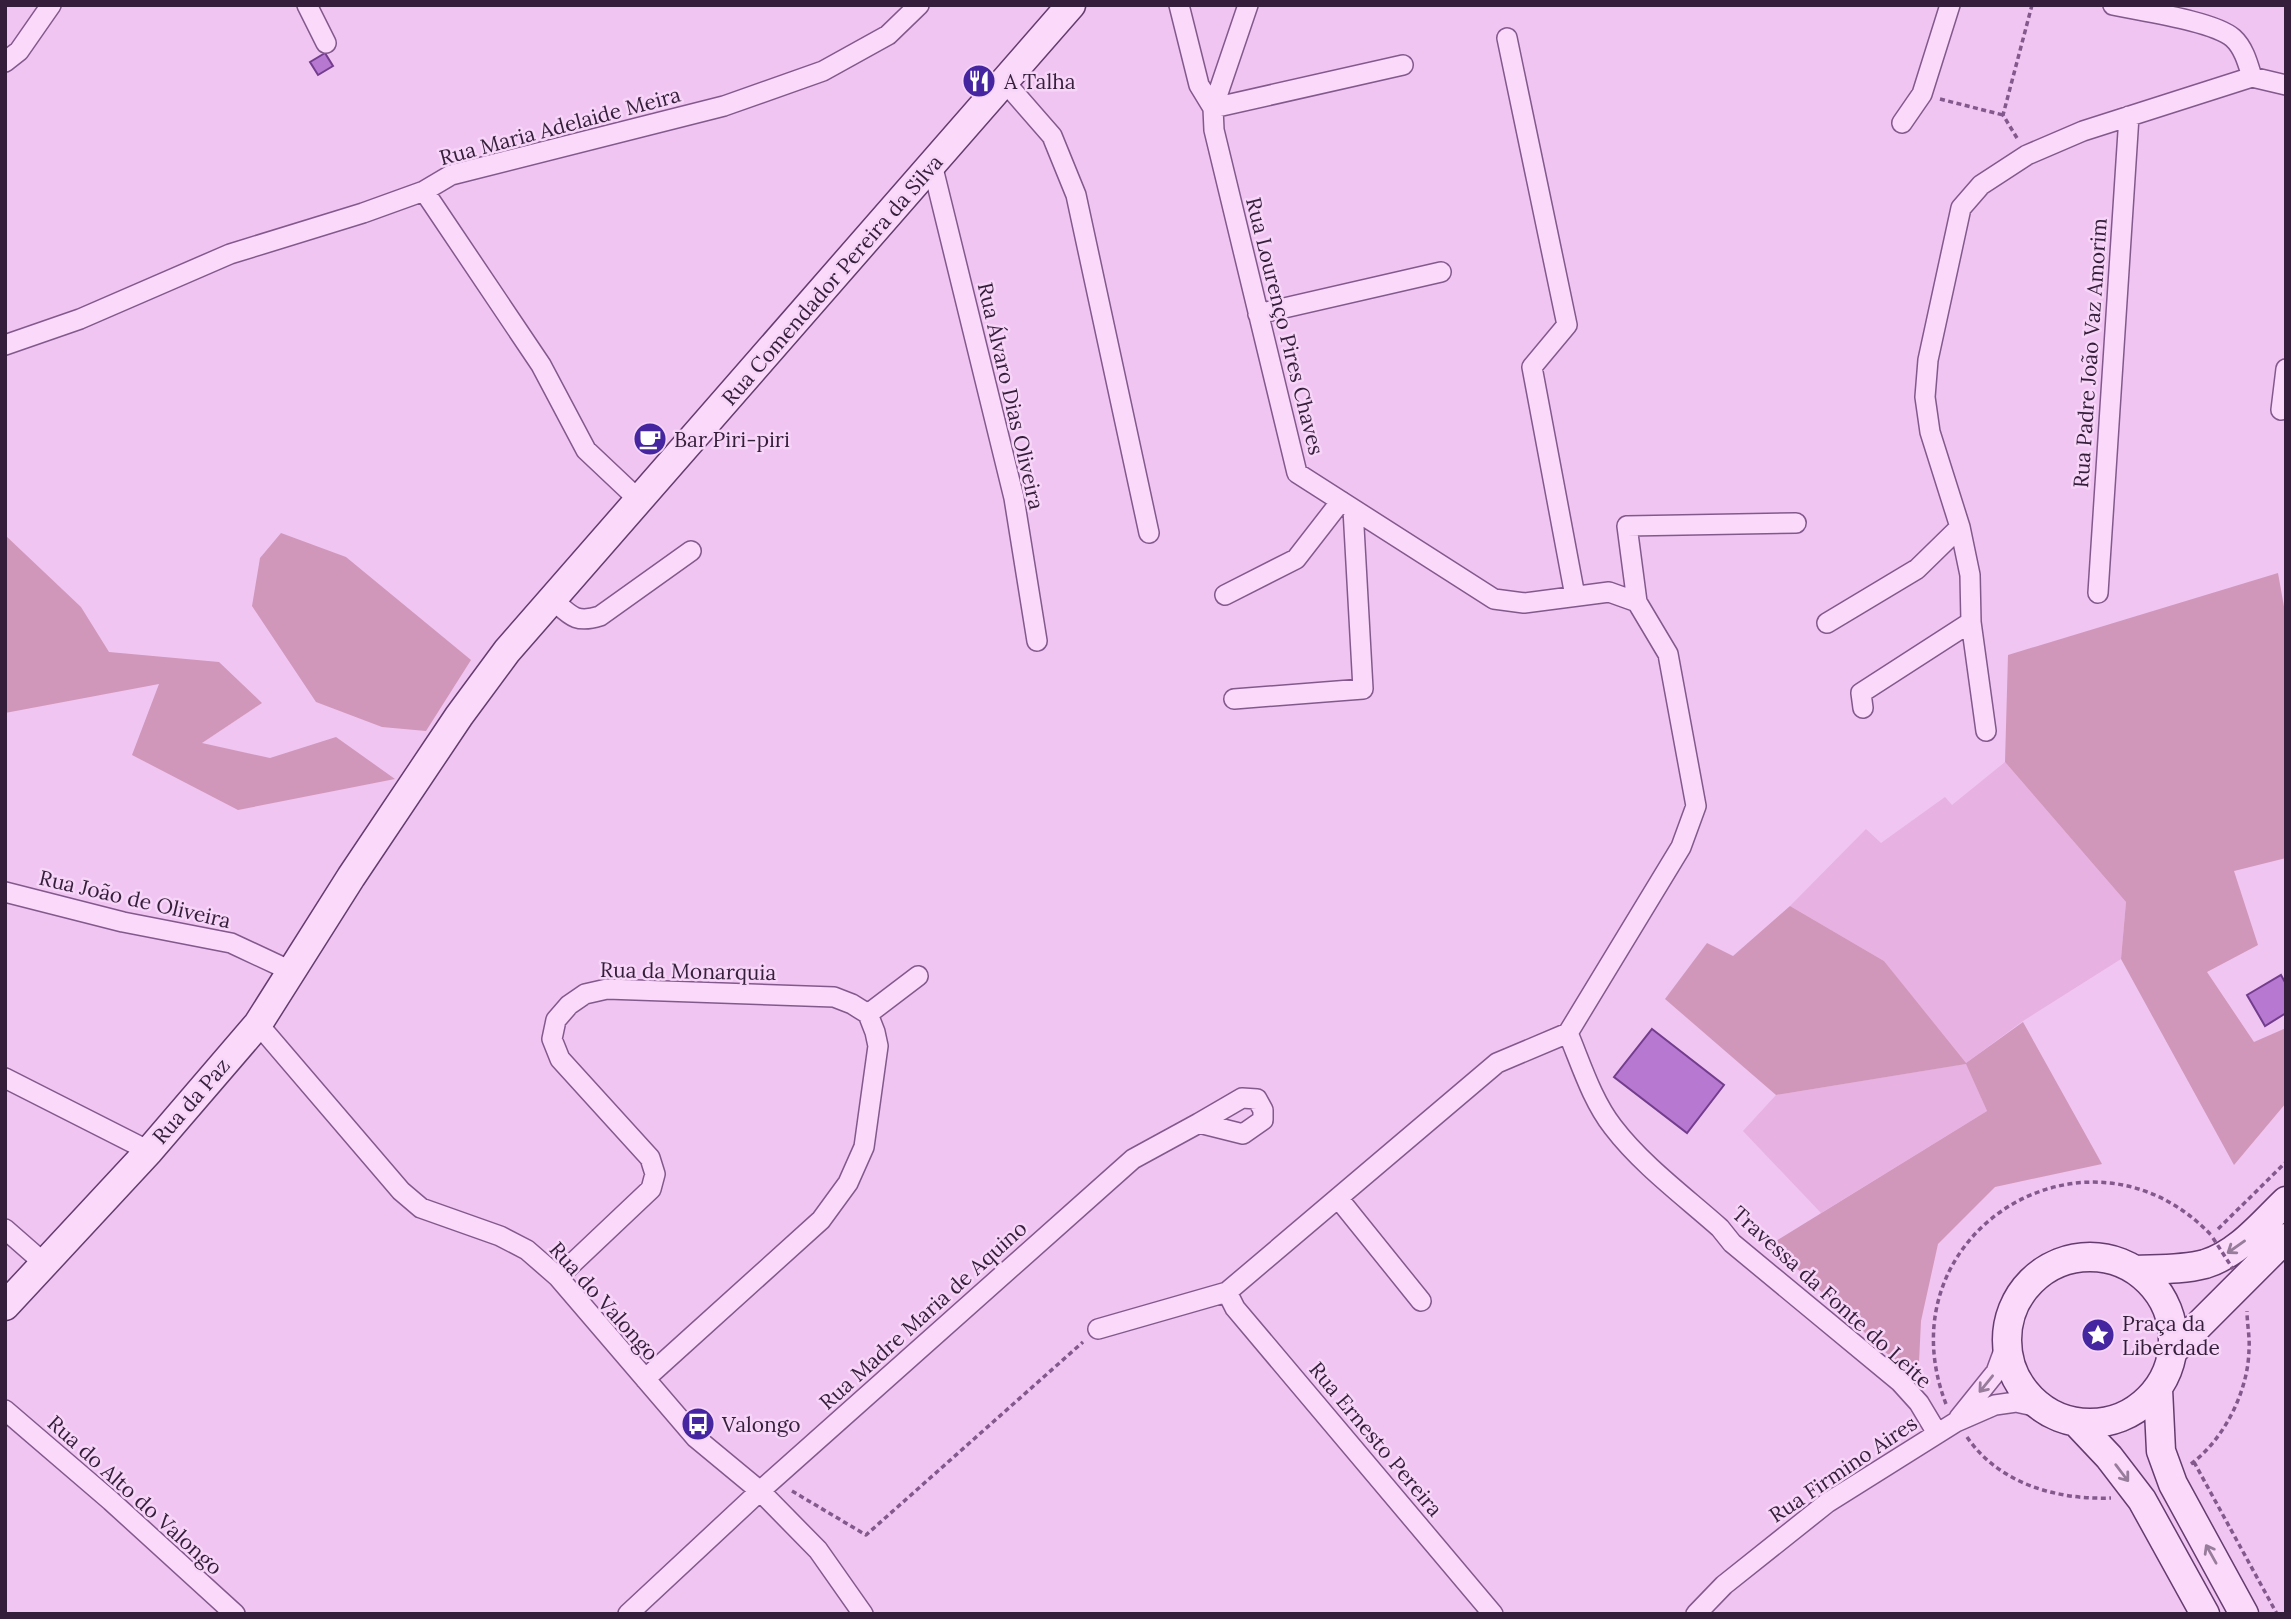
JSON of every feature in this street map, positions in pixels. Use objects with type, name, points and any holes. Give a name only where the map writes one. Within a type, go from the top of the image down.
[{"type":"main road","name":"Rua Comendador Pereira da Silva","points":[[351,877],[459,716],[507,651],[1071,5]]},
{"type":"main road","name":"Rua da Paz","points":[[5,1306],[149,1151],[258,1024],[351,877]]},
{"type":"main road","points":[[2135,1270],[2180,1269],[2207,1263],[2232,1250],[2286,1201]]},
{"type":"main road","points":[[2173,1351],[2286,1238]]},
{"type":"main road","points":[[2086,1257],[2112,1259],[2135,1270],[2153,1285],[2166,1305],[2172,1327],[2173,1351],[2158,1389],[2141,1406],[2122,1417],[2099,1423],[2076,1422],[2043,1408],[2024,1390],[2012,1367],[2007,1342],[2010,1316],[2021,1293],[2039,1274],[2061,1262],[2086,1257]]},
{"type":"main road","points":[[2158,1389],[2161,1451],[2173,1483],[2244,1614]]},
{"type":"main road","points":[[2076,1422],[2109,1457],[2142,1500],[2205,1614]]},
{"type":"street","points":[[5,62],[19,51],[51,5]]},
{"type":"street","points":[[307,5],[326,43]]},
{"type":"street","name":"Rua Maria Adelaide Meira","points":[[5,345],[80,318],[230,254],[424,191],[451,175],[724,106],[823,71],[888,35],[919,5]]},
{"type":"street","points":[[1179,5],[1199,85],[1213,108],[1403,65]]},
{"type":"street","name":"Rua Lourenço Pires Chaves","points":[[1248,5],[1213,108],[1214,130],[1297,473],[1494,599],[1524,603],[1575,596]]},
{"type":"street","points":[[1902,123],[1922,94],[1950,5]]},
{"type":"street","points":[[2113,5],[2212,27],[2233,38],[2246,56],[2252,77]]},
{"type":"street","points":[[1507,38],[1567,325],[1532,366],[1575,596],[1609,592],[1637,603]]},
{"type":"street","points":[[1986,731],[1971,622],[1970,575],[1960,527],[1930,432],[1926,397],[1928,360],[1961,208],[1982,186],[2027,155],[2083,131],[2252,77],[2286,85]]},
{"type":"street","points":[[1004,81],[1052,136],[1076,195],[1149,533]]},
{"type":"street","name":"Rua Padre João Vaz Amorim","points":[[2098,593],[2129,116]]},
{"type":"street","name":"Rua Álvaro Dias Oliveira","points":[[932,164],[1014,498],[1037,641]]},
{"type":"street","points":[[424,191],[541,365],[586,450],[639,500]]},
{"type":"street","points":[[1258,314],[1441,272]]},
{"type":"street","points":[[2281,410],[2286,369]]},
{"type":"street","points":[[1225,595],[1296,559],[1347,505]]},
{"type":"street","points":[[1234,699],[1363,690],[1347,505]]},
{"type":"street","points":[[1098,1329],[1227,1292],[1497,1063],[1568,1033],[1681,847],[1696,806],[1668,654],[1637,603],[1627,526],[1796,523]]},
{"type":"street","points":[[1827,623],[1917,569],[1960,527]]},
{"type":"street","points":[[552,599],[573,618],[587,620],[600,616],[691,551]]},
{"type":"street","points":[[1863,708],[1861,693],[1971,622]]},
{"type":"street","name":"Rua João de Oliveira","points":[[5,892],[123,922],[231,943],[291,971]]},
{"type":"street","points":[[645,1380],[821,1220],[848,1183],[864,1147],[878,1046],[868,1014],[918,976]]},
{"type":"street","name":"Rua da Monarquia","points":[[558,1278],[651,1189],[655,1174],[650,1158],[560,1059],[552,1039],[556,1020],[569,1004],[584,993],[607,989],[834,998],[852,1004],[868,1014]]},
{"type":"street","name":"Rua do Valongo","points":[[258,1024],[401,1191],[421,1208],[500,1236],[527,1250],[558,1278],[696,1438],[760,1491],[818,1550],[863,1614]]},
{"type":"street","name":"Travessa da Fonte do Leite","points":[[1568,1033],[1598,1101],[1613,1126],[1632,1147],[1720,1228],[1732,1244],[1900,1382],[1919,1403],[1937,1433]]},
{"type":"street","points":[[5,1077],[149,1151]]},
{"type":"street","name":"Rua Madre Maria de Aquino","points":[[628,1614],[760,1491],[1133,1159],[1199,1123]]},
{"type":"street","points":[[1338,1198],[1421,1301]]},
{"type":"street","points":[[5,1229],[45,1264]]},
{"type":"street","name":"Rua Ernesto Pereira","points":[[1227,1292],[1235,1308],[1493,1614]]},
{"type":"street","points":[[1956,1422],[1996,1372],[2007,1342]]},
{"type":"street","name":"Rua Firmino Aires","points":[[1696,1614],[1724,1585],[1808,1517],[1937,1433],[1994,1405],[2016,1402],[2043,1408]]},
{"type":"street","name":"Rua do Alto do Valongo","points":[[5,1410],[111,1501],[232,1613]]},
{"type":"path","points":[[2003,115],[2032,5]]},
{"type":"path","points":[[1922,94],[2003,115],[2027,155]]},
{"type":"path","points":[[2212,1237],[2286,1162]]},
{"type":"path","points":[[1973,1447],[1946,1403],[1936,1376],[1933,1335],[1939,1296],[1955,1258],[1981,1227],[2015,1201],[2054,1186],[2096,1182],[2138,1188],[2178,1206],[2212,1237],[2233,1269]]},
{"type":"path","points":[[760,1491],[788,1488],[866,1535],[1098,1329]]},
{"type":"path","points":[[2194,1462],[2277,1614]]},
{"type":"shaded area","points":[[281,533],[346,557],[471,660],[426,731],[382,727],[316,702],[252,606],[260,558]]},
{"type":"shaded area","points":[[5,535],[81,607],[109,652],[219,662],[262,703],[202,743],[270,758],[336,737],[395,779],[238,810],[132,755],[159,684],[5,713]]},
{"type":"shaded area","points":[[2278,573],[2286,618],[2286,858],[2234,871],[2258,945],[2207,972],[2254,1042],[2286,1028],[2286,1103],[2234,1165],[2121,959],[2126,902],[2005,762],[2008,655]]},
{"type":"shaded area","points":[[2005,762],[2126,902],[2121,959],[2023,1021],[1966,1063],[1987,1111],[1821,1213],[1743,1131],[1776,1095],[1965,1064],[1884,961],[1790,906],[1866,829],[1881,843],[1945,797],[1952,805]]},
{"type":"shaded area","points":[[1790,906],[1884,961],[1966,1063],[2023,1022],[2102,1164],[1995,1187],[1938,1244],[1921,1321],[1918,1383],[1771,1244],[1987,1111],[1966,1064],[1776,1095],[1665,999],[1707,943],[1733,956]]},
{"type":"building","points":[[325,53],[333,66],[318,75],[310,62]]},
{"type":"building","points":[[2281,975],[2286,984],[2286,1013],[2265,1026],[2247,995]]},
{"type":"building","points":[[1652,1029],[1724,1085],[1687,1133],[1614,1077]]},
{"type":"place","name":"A Talha","points":[[979,81]]},
{"type":"place","name":"Bar Piri-piri","points":[[650,439]]},
{"type":"place","name":"Praça da Liberdade","points":[[2098,1335]]},
{"type":"place","name":"Valongo","points":[[698,1424]]}]
